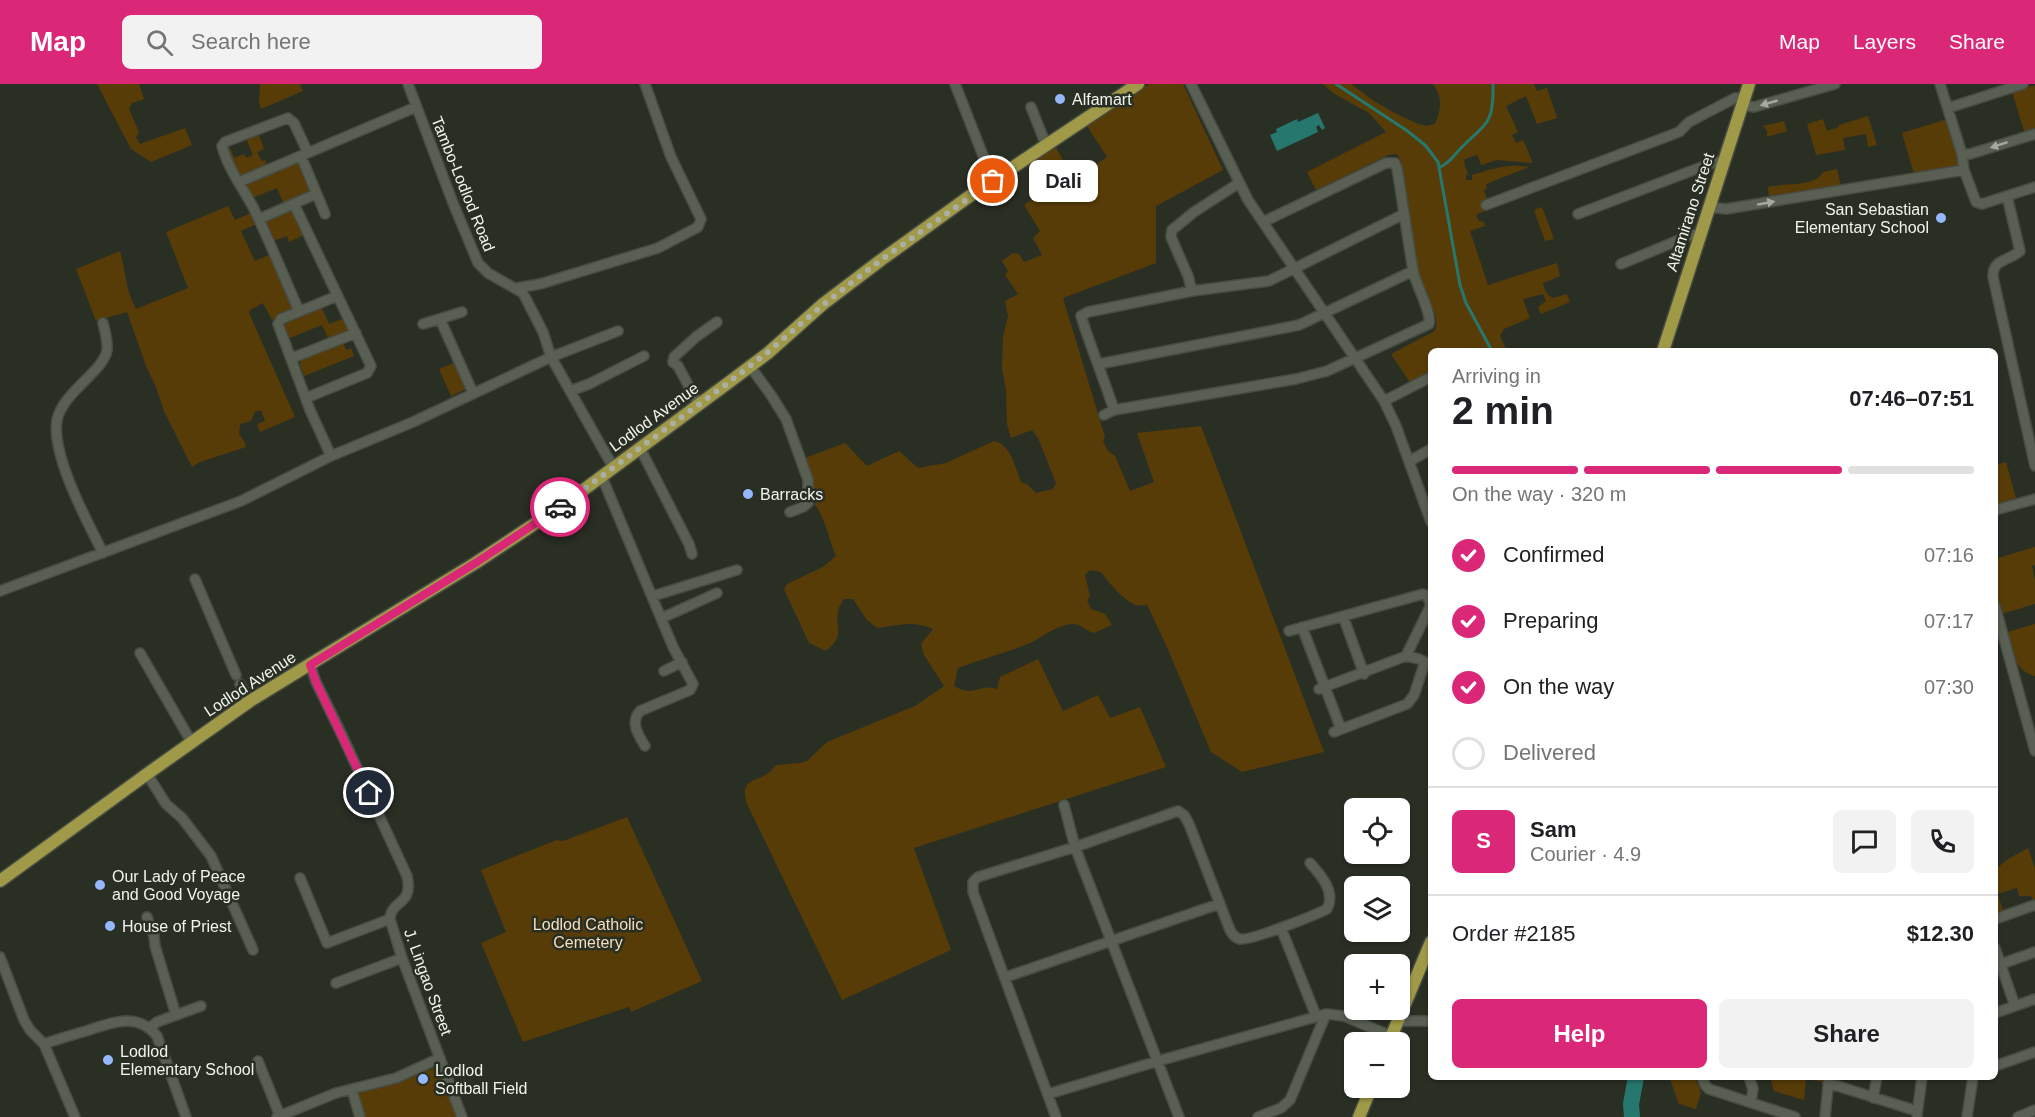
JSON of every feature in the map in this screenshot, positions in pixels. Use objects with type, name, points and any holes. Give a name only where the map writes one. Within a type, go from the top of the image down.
[{"type":"main road","name":"Lodlod Avenue","points":[[0,881],[250,701],[495,550],[602,477],[768,352],[873,266],[993,181],[1138,84]]},
{"type":"main road","name":"Altamirano Street","points":[[1664,348],[1749,84]]},
{"type":"main road","points":[[1393,1032],[1428,949]]},
{"type":"main road","points":[[1359,1117],[1367,1098]]},
{"type":"street","name":"Tambo-Lodlod Road","points":[[408,84],[478,263],[489,273],[523,293],[537,318],[551,357],[613,467]]},
{"type":"street","points":[[517,288],[540,284],[658,248],[698,227],[701,219],[671,157],[645,84]]},
{"type":"street","points":[[955,84],[993,181]]},
{"type":"street","points":[[1191,84],[1239,183],[1384,401],[1428,508]]},
{"type":"street","points":[[1486,204],[1679,132],[1689,122],[1735,98],[1754,107],[1835,84]]},
{"type":"street","points":[[1940,84],[1962,154],[1964,170],[1978,204],[2035,188]]},
{"type":"street","points":[[1948,108],[2023,84]]},
{"type":"street","points":[[239,182],[417,107]]},
{"type":"street","points":[[1030,107],[1046,145]]},
{"type":"street","points":[[299,311],[259,219],[233,173],[223,148],[225,142],[288,117],[294,123],[316,194],[325,214]]},
{"type":"street","points":[[1962,154],[1970,154],[2035,134]]},
{"type":"street","points":[[1578,214],[1712,163],[1723,161]]},
{"type":"street","points":[[1104,415],[1114,410],[1296,379],[1327,371],[1429,324],[1430,315],[1416,285],[1413,271],[1396,165],[1390,162],[1263,222]]},
{"type":"street","points":[[1709,207],[1726,210],[1964,170]]},
{"type":"street","points":[[1192,291],[1171,237],[1172,230],[1194,212],[1239,183]]},
{"type":"street","points":[[259,219],[316,194]]},
{"type":"street","points":[[2007,196],[2020,251],[1997,263],[1993,269],[1993,277],[2035,466]]},
{"type":"street","points":[[294,204],[371,364],[370,370],[306,398]]},
{"type":"street","points":[[1114,410],[1082,316],[1088,312],[1192,291],[1269,281],[1404,214]]},
{"type":"street","points":[[1621,264],[1691,235],[1700,234]]},
{"type":"street","points":[[1099,364],[1299,325],[1413,271]]},
{"type":"street","points":[[331,456],[306,398],[278,322],[337,296]]},
{"type":"street","points":[[423,324],[462,312]]},
{"type":"street","points":[[440,319],[473,393]]},
{"type":"street","points":[[699,405],[673,362],[674,357],[717,322]]},
{"type":"street","points":[[103,323],[107,346],[105,357],[63,405],[57,419],[56,432],[71,482],[103,553]]},
{"type":"street","points":[[0,591],[241,501],[331,456],[413,422],[551,357],[618,331]]},
{"type":"street","points":[[292,358],[356,333]]},
{"type":"street","points":[[570,391],[644,356]]},
{"type":"street","points":[[749,365],[784,415],[808,480],[808,502],[803,507],[790,512]]},
{"type":"street","points":[[1384,401],[1428,379]]},
{"type":"street","points":[[640,448],[692,554]]},
{"type":"street","points":[[1410,461],[1428,451]]},
{"type":"street","points":[[602,477],[673,647],[692,682],[690,690],[636,714],[634,720],[637,734],[645,746]]},
{"type":"street","points":[[1998,509],[2035,498]]},
{"type":"street","points":[[653,597],[737,570]]},
{"type":"street","points":[[195,579],[238,680],[250,701]]},
{"type":"street","points":[[662,618],[717,593]]},
{"type":"street","points":[[1288,631],[1423,594],[1428,598]]},
{"type":"street","points":[[1406,657],[1428,611]]},
{"type":"street","points":[[1343,616],[1364,674]]},
{"type":"street","points":[[1998,617],[2035,751]]},
{"type":"street","points":[[1302,627],[1322,688],[1338,730],[1407,704],[1414,695],[1428,664],[1419,659],[1406,657],[1322,688]]},
{"type":"street","points":[[140,653],[192,743]]},
{"type":"street","points":[[664,671],[682,662]]},
{"type":"street","name":"J. Lingao Street","points":[[310,665],[407,876],[408,893],[393,911],[390,919],[402,958],[462,1117]]},
{"type":"street","points":[[147,774],[166,804],[182,818],[211,856],[253,950]]},
{"type":"street","points":[[1064,805],[1075,847],[1179,1117]]},
{"type":"street","points":[[1056,1117],[973,892],[973,882],[978,877],[1075,847],[1178,811],[1184,815],[1189,824],[1230,930],[1239,939],[1249,939],[1323,911],[1329,905],[1330,896],[1325,882],[1310,863]]},
{"type":"street","points":[[300,878],[327,943],[390,919]]},
{"type":"street","points":[[1006,977],[1219,904]]},
{"type":"street","points":[[1998,918],[2035,905]]},
{"type":"street","points":[[147,917],[176,1015]]},
{"type":"street","points":[[1258,1117],[1281,1108],[1290,1100],[1321,1015],[1281,928]]},
{"type":"street","points":[[2001,964],[2035,952]]},
{"type":"street","points":[[1998,956],[2015,1005]]},
{"type":"street","points":[[0,957],[24,1020],[44,1044],[75,1117]]},
{"type":"street","points":[[336,983],[402,958]]},
{"type":"street","points":[[1998,1012],[2035,999]]},
{"type":"street","points":[[150,1028],[201,1006]]},
{"type":"street","points":[[1048,1094],[1158,1060],[1321,1015],[1344,1016],[1376,1032]]},
{"type":"street","points":[[44,1044],[114,1022],[131,1021],[150,1028],[157,1036],[186,1117]]},
{"type":"street","points":[[1397,1021],[1428,1022]]},
{"type":"street","points":[[1998,1065],[2035,1052]]},
{"type":"street","points":[[258,1061],[278,1116],[336,1093],[396,1078],[440,1058]]},
{"type":"street","points":[[1703,1080],[1709,1089],[1795,1117]]},
{"type":"street","points":[[1750,1080],[1753,1092],[1751,1102]]},
{"type":"street","points":[[1825,1117],[1828,1080],[1917,1114],[1922,1080]]},
{"type":"street","points":[[1873,1098],[1876,1080]]},
{"type":"street","points":[[1967,1117],[1973,1080]]},
{"type":"street","points":[[352,1090],[360,1117]]},
{"type":"street","points":[[2018,1117],[2035,1110]]},
{"type":"green space","points":[[97,84],[139,84],[144,99],[132,103],[129,109],[139,132],[136,137],[140,144],[185,128],[192,145],[151,162],[131,149]]},
{"type":"green space","points":[[260,84],[300,84],[303,91],[261,109]]},
{"type":"green space","points":[[1149,84],[1183,84],[1223,170],[1156,206],[1156,263],[1063,298],[1105,437],[1103,441],[1108,451],[1115,456],[1130,491],[1154,482],[1137,433],[1201,426],[1324,752],[1242,772],[1211,752],[1147,605],[1138,605],[1128,600],[1101,572],[1090,570],[1085,575],[1090,596],[1087,600],[1091,609],[1105,614],[1112,625],[1094,633],[1076,624],[1061,626],[1030,643],[958,668],[954,686],[967,691],[997,689],[1000,677],[1038,659],[1063,711],[1098,695],[1110,718],[1140,707],[1166,767],[914,848],[951,950],[842,1000],[747,804],[745,790],[750,782],[770,772],[776,765],[807,761],[827,742],[915,706],[944,686],[924,655],[921,644],[933,629],[913,624],[877,628],[867,620],[853,599],[844,599],[839,607],[838,636],[826,651],[809,643],[784,589],[787,584],[823,567],[836,556],[822,516],[815,505],[805,458],[845,443],[867,466],[899,451],[918,468],[946,463],[994,441],[1005,447],[1021,482],[1027,484],[1036,493],[1053,489],[1056,483],[1038,438],[1032,430],[1011,438],[1007,424],[1006,390],[1002,368],[1003,337],[1008,316],[1005,301],[1018,294],[1005,275],[1008,271],[1002,261],[1013,253],[1019,254],[1024,262],[1042,255],[1033,238],[1040,231],[1024,205],[1046,190],[1028,163],[1055,146],[1072,175],[1086,171],[1107,157],[1087,126]]},
{"type":"green space","points":[[1323,84],[1351,84],[1393,112],[1427,126],[1435,124],[1440,109],[1440,99],[1433,84],[1534,84],[1537,91],[1547,88],[1557,118],[1537,124],[1526,96],[1506,106],[1518,132],[1512,135],[1516,143],[1523,140],[1533,163],[1497,160],[1481,165],[1476,155],[1465,159],[1468,175],[1466,175],[1466,180],[1472,180],[1472,175],[1500,167],[1529,167],[1486,184],[1487,188],[1484,191],[1487,199],[1492,198],[1493,200],[1483,206],[1484,211],[1476,215],[1485,226],[1470,231],[1488,285],[1557,263],[1560,276],[1543,283],[1544,288],[1553,298],[1567,294],[1570,302],[1541,314],[1538,307],[1546,301],[1543,294],[1523,299],[1530,318],[1504,329],[1500,336],[1506,348],[1428,348],[1428,375],[1411,384],[1391,354],[1433,332],[1437,323],[1425,290],[1420,289],[1401,161],[1397,154],[1388,155],[1316,190],[1307,172],[1386,132],[1369,113],[1333,93]]},
{"type":"green space","points":[[2035,86],[2035,131],[2025,134],[2012,92]]},
{"type":"green space","points":[[1868,116],[1877,145],[1868,147],[1866,134],[1843,138],[1845,150],[1816,155],[1807,124],[1823,119],[1827,131]]},
{"type":"green space","points":[[1948,119],[1960,156],[1959,167],[1914,174],[1902,133]]},
{"type":"green space","points":[[1784,121],[1787,131],[1767,137],[1767,131],[1763,126]]},
{"type":"green space","points":[[258,133],[264,149],[257,152],[267,165],[238,176],[227,146],[229,145],[234,158],[244,154],[246,158],[253,155],[246,138]]},
{"type":"green space","points":[[296,162],[310,190],[309,193],[284,204],[277,188],[252,198],[247,183]]},
{"type":"green space","points":[[1837,169],[1841,186],[1769,199],[1768,187],[1807,182],[1819,177],[1823,172]]},
{"type":"green space","points":[[228,206],[235,220],[251,213],[256,224],[241,231],[255,261],[269,255],[295,308],[272,320],[263,303],[250,310],[249,313],[295,417],[260,432],[257,424],[265,421],[261,410],[255,412],[251,421],[240,424],[239,434],[246,447],[200,462],[192,467],[164,411],[127,312],[96,321],[76,269],[120,251],[132,302],[136,309],[188,288],[166,232]]},
{"type":"green space","points":[[1542,207],[1554,239],[1545,241],[1534,210]]},
{"type":"green space","points":[[292,209],[304,235],[289,242],[287,236],[273,241],[264,221]]},
{"type":"green space","points":[[321,306],[329,324],[345,318],[349,331],[329,340],[322,325],[287,339],[283,324]]},
{"type":"green space","points":[[343,342],[346,350],[351,348],[354,356],[304,376],[300,364],[301,359]]},
{"type":"green space","points":[[454,363],[466,389],[451,396],[439,369]]},
{"type":"green space","points":[[2006,462],[2016,498],[1998,504],[1998,464]]},
{"type":"green space","points":[[2035,547],[2035,565],[2032,566],[2035,581],[2035,604],[2001,614],[1998,604],[1998,558]]},
{"type":"green space","points":[[2035,624],[2035,676],[2018,665],[2008,632]]},
{"type":"green space","name":"Lodlod Catholic Cemetery","points":[[627,817],[702,981],[631,1012],[629,1007],[523,1042],[481,943],[506,932],[481,870],[557,840],[563,841]]},
{"type":"green space","points":[[2028,848],[2035,868],[2035,899],[2033,900],[2031,896],[2019,896],[2017,888],[1998,894],[1998,867]]},
{"type":"green space","points":[[1998,894],[2003,911],[1998,912]]},
{"type":"green space","name":"Lodlod Softball Field","points":[[443,1066],[461,1117],[365,1117],[355,1092]]},
{"type":"green space","points":[[1670,1080],[1696,1080],[1701,1093],[1696,1109],[1679,1104]]},
{"type":"green space","points":[[1771,1080],[1806,1080],[1804,1100],[1774,1091]]},
{"type":"water","points":[[1318,113],[1325,128],[1322,130],[1319,125],[1316,127],[1318,132],[1277,151],[1270,135],[1277,132],[1276,129],[1297,119],[1298,122]]},
{"type":"waterway","points":[[1336,84],[1406,130],[1425,145],[1438,162],[1460,285],[1466,303],[1490,348]]},
{"type":"waterway","points":[[1440,167],[1449,161],[1487,121],[1492,107],[1493,84]]},
{"type":"waterway","points":[[1632,1117],[1631,1104],[1635,1080]]},
{"type":"way so far","points":[[560,507],[728,383],[881,260],[993,181]]},
{"type":"place","name":"Alfamart","points":[[1060,99]]},
{"type":"place","name":"Dali","points":[[993,181]]},
{"type":"place","name":"San Sebastian Elementary School","points":[[1941,218]]},
{"type":"place","name":"Barracks","points":[[748,494]]},
{"type":"place","name":"Our Lady of Peace and Good Voyage","points":[[100,885]]},
{"type":"place","name":"House of Priest","points":[[110,926]]},
{"type":"place","name":"Lodlod Elementary School","points":[[108,1060]]},
{"type":"place","name":"Lodlod Softball Field","points":[[423,1079]]},
{"type":"route","points":[[369,793],[310,665],[477,562],[560,507]]}]
